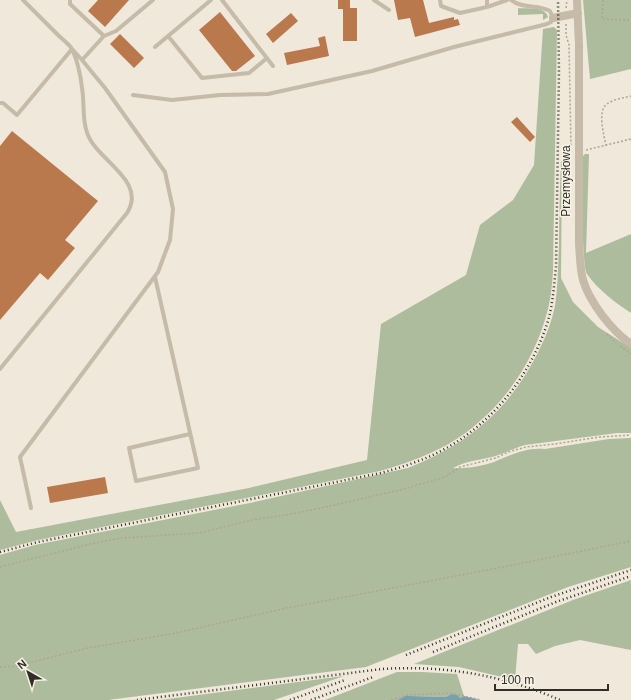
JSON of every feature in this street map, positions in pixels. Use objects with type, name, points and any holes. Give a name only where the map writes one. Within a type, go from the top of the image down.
[{"type":"street","name":"Przemysłowa","points":[[577,0],[579,91],[578,244],[583,279],[586,289],[609,324],[631,344]]},
{"type":"street","points":[[553,18],[578,13]]},
{"type":"lane","points":[[23,0],[72,49],[105,88],[165,172],[173,209],[170,240],[155,277],[20,457],[31,508]]},
{"type":"lane","points":[[70,0],[70,4],[104,36]]},
{"type":"lane","points":[[82,60],[104,36],[116,31],[153,0]]},
{"type":"lane","points":[[155,47],[211,0]]},
{"type":"lane","points":[[222,0],[273,66]]},
{"type":"lane","points":[[374,0],[389,10]]},
{"type":"lane","points":[[440,0],[441,6],[460,14],[507,0]]},
{"type":"lane","points":[[487,0],[487,6]]},
{"type":"lane","points":[[133,94],[172,100],[220,95],[268,94],[372,72],[454,47],[547,24],[551,22],[553,18],[550,11],[547,9],[520,5],[511,0]]},
{"type":"lane","points":[[168,36],[202,78],[249,73],[267,58]]},
{"type":"lane","points":[[0,103],[3,103],[17,115],[72,49]]},
{"type":"lane","points":[[0,369],[131,207],[132,200],[129,185],[119,171],[98,152],[87,133],[82,87],[72,49]]},
{"type":"lane","points":[[155,277],[198,468],[136,481],[129,448],[190,434]]},
{"type":"path","points":[[603,0],[602,19],[631,20]]},
{"type":"path","points":[[606,146],[602,114],[603,109],[607,104],[631,96]]},
{"type":"path","points":[[578,151],[606,146],[631,139]]},
{"type":"path","points":[[0,567],[90,544],[122,538],[199,533],[239,522],[321,508],[404,489],[445,477],[460,467],[496,458],[508,452],[526,447],[606,436],[631,435]]},
{"type":"path","points":[[0,667],[16,666],[88,648],[171,634],[287,608],[631,541]]},
{"type":"path","points":[[391,700],[408,695],[451,693],[481,700]]},
{"type":"green space","points":[[583,0],[631,0],[631,69],[590,79]]},
{"type":"green space","points":[[518,8],[540,10],[546,13],[548,17],[543,20],[543,14],[518,15]]},
{"type":"green space","points":[[554,27],[557,30],[553,272],[550,300],[535,347],[526,365],[503,398],[489,412],[474,426],[449,444],[410,461],[380,471],[38,540],[0,550],[0,500],[16,532],[249,488],[367,460],[381,324],[466,275],[480,225],[513,200],[534,165],[543,29]]},
{"type":"green space","points":[[585,154],[589,154],[586,253],[631,234],[631,313],[602,291],[587,274],[584,254],[583,218],[582,157]]},
{"type":"green space","points":[[561,160],[561,278],[573,302],[598,327],[631,348],[631,433],[617,433],[525,445],[496,456],[467,462],[453,468],[469,468],[484,465],[531,449],[545,449],[609,439],[631,438],[631,567],[568,587],[366,667],[108,700],[0,700],[0,555],[35,545],[250,503],[408,468],[451,447],[470,435],[487,421],[503,405],[530,368],[549,327],[555,306],[558,276]]},
{"type":"green space","points":[[631,580],[631,650],[580,640],[555,646],[536,654],[528,644],[518,644],[515,680],[459,667],[414,664],[573,600]]},
{"type":"green space","points":[[397,672],[457,674],[464,696],[460,698],[451,694],[446,697],[407,695],[397,700],[325,700]]},
{"type":"green space","points":[[344,676],[274,700],[160,700]]},
{"type":"water","points":[[451,694],[457,695],[460,698],[464,696],[480,700],[397,700],[407,695],[446,697]]},
{"type":"building","points":[[98,0],[129,0],[105,27],[88,11]]},
{"type":"building","points":[[338,0],[350,0],[350,8],[357,8],[357,41],[343,41],[343,9],[338,9]]},
{"type":"building","points":[[394,0],[423,0],[429,23],[454,17],[454,20],[458,19],[460,25],[415,37],[410,18],[398,20]]},
{"type":"building","points":[[220,12],[255,56],[236,71],[232,71],[199,30]]},
{"type":"building","points":[[291,13],[298,21],[273,43],[266,34]]},
{"type":"building","points":[[120,34],[144,58],[134,68],[110,44]]},
{"type":"building","points":[[325,36],[329,56],[287,65],[284,53],[320,46],[318,38]]},
{"type":"building","points":[[517,117],[535,137],[530,142],[511,122]]},
{"type":"building","points":[[12,131],[98,201],[65,240],[75,248],[48,280],[40,273],[0,320],[0,146]]},
{"type":"building","points":[[105,477],[108,493],[50,503],[47,487]]},
{"type":"railway","points":[[0,552],[38,542],[381,473],[408,465],[435,454],[455,443],[490,416],[519,381],[530,362],[548,321],[552,301],[556,267],[559,72],[558,0]]},
{"type":"railway","points":[[406,655],[551,597],[631,570]]},
{"type":"railway","points":[[433,652],[556,602],[631,576]]},
{"type":"railway","points":[[137,700],[382,669],[405,668],[451,670],[495,678],[539,691],[560,700]]},
{"type":"railway","points":[[311,700],[373,677]]},
{"type":"railway","points":[[290,700],[345,680]]}]
